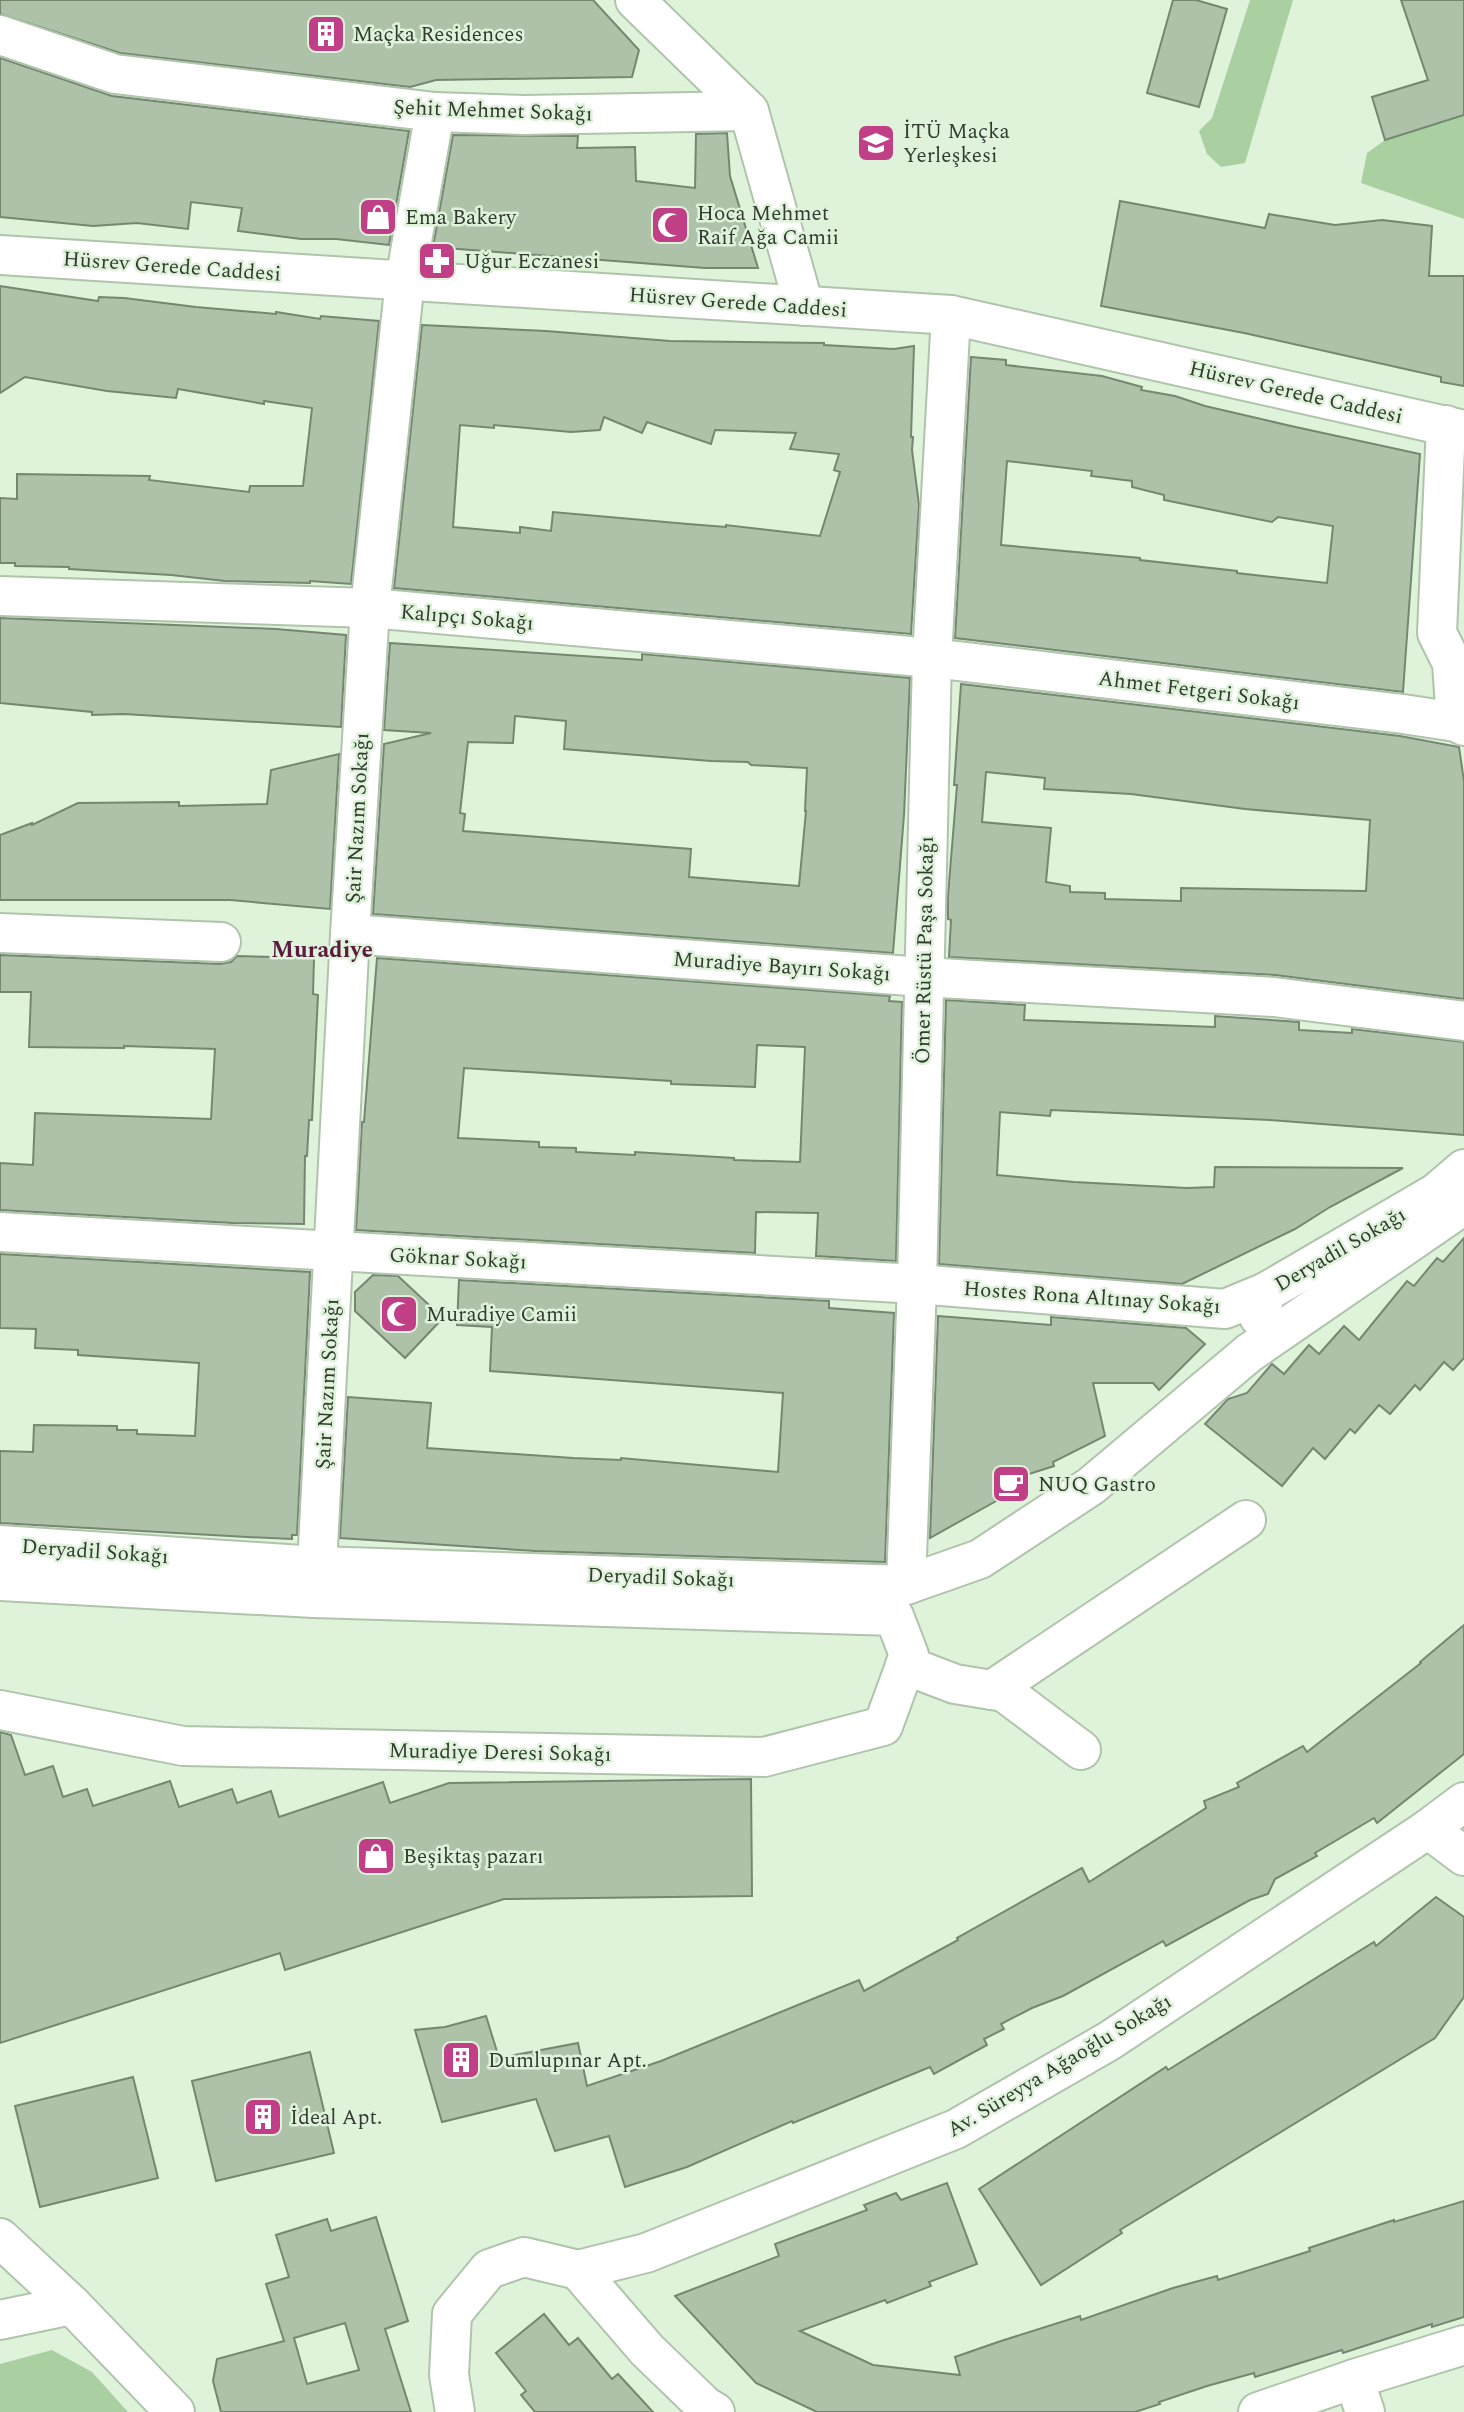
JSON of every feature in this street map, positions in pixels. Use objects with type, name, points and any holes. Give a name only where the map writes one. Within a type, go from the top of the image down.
[{"type":"street","points":[[635,0],[749,111],[804,306]]},
{"type":"street","name":"Şehit Mehmet Sokağı","points":[[0,34],[115,74],[435,113],[524,115],[749,111]]},
{"type":"street","name":"Şair Nazım Sokağı","points":[[317,1566],[370,608],[405,281],[435,113]]},
{"type":"street","name":"Hüsrev Gerede Caddesi","points":[[0,255],[951,315],[1455,428]]},
{"type":"street","name":"Ömer Rüstü Paşa Sokağı","points":[[900,1601],[917,1284],[932,658],[951,315]]},
{"type":"street","points":[[1455,428],[1437,634],[1452,663],[1460,724]]},
{"type":"street","name":"Kalıpçı Sokağı","points":[[0,596],[370,608],[932,658]]},
{"type":"street","name":"Ahmet Fetgeri Sokağı","points":[[932,658],[1460,724]]},
{"type":"street","points":[[0,933],[220,942]]},
{"type":"street","name":"Muradiye Bayırı Sokağı","points":[[350,934],[923,977],[1274,997],[1464,1021]]},
{"type":"street","name":"Deryadil Sokağı","points":[[1249,1353],[1266,1292],[1436,1194],[1464,1169]]},
{"type":"street","name":"Deryadil Sokağı","points":[[0,1581],[314,1598],[900,1601],[980,1559],[1091,1486],[1249,1353],[1464,1205]]},
{"type":"street","name":"Göknar Sokağı","points":[[0,1232],[917,1284]]},
{"type":"street","name":"Hostes Rona Altınay Sokağı","points":[[917,1284],[1225,1309],[1266,1292]]},
{"type":"street","points":[[992,1690],[1246,1520]]},
{"type":"street","name":"Deryadil Sokağı","points":[[0,1545],[900,1601]]},
{"type":"street","name":"Muradiye Deresi Sokağı","points":[[0,1710],[183,1746],[764,1756],[883,1726],[909,1655],[900,1601]]},
{"type":"street","points":[[905,1665],[955,1684],[1004,1692],[1081,1750]]},
{"type":"street","name":"Av. Süreyya Ağaoğlu Sokağı","points":[[578,2270],[646,2253],[956,2129],[1109,2041],[1428,1829],[1464,1802]]},
{"type":"street","points":[[1428,1829],[1464,1856]]},
{"type":"street","points":[[0,2238],[72,2305],[176,2412]]},
{"type":"street","points":[[455,2412],[449,2375],[452,2314],[489,2269],[524,2257],[578,2270],[648,2350],[705,2406],[715,2412]]},
{"type":"street","points":[[0,2320],[72,2305]]},
{"type":"street","points":[[1258,2412],[1359,2395],[1464,2345]]},
{"type":"green space","points":[[1250,0],[1293,0],[1245,163],[1221,167],[1207,154],[1199,131],[1212,118]]},
{"type":"green space","points":[[1464,115],[1464,219],[1361,183],[1367,153],[1385,140]]},
{"type":"green space","points":[[52,2350],[92,2372],[128,2412],[0,2412],[0,2364]]},
{"type":"building","name":"Maçka Residences","points":[[0,0],[593,0],[639,50],[632,77],[436,80],[410,87],[120,53],[0,14]]},
{"type":"building","points":[[1173,0],[1196,0],[1227,9],[1199,107],[1147,93]]},
{"type":"building","points":[[1401,0],[1464,0],[1464,115],[1385,140],[1372,97],[1428,80]]},
{"type":"building","points":[[0,58],[112,96],[409,131],[389,245],[336,239],[301,239],[238,231],[242,208],[191,202],[188,229],[137,223],[93,226],[0,217]]},
{"type":"building","points":[[727,133],[730,176],[758,268],[705,268],[433,247],[453,135],[578,136],[577,148],[635,147],[636,181],[695,188],[696,134]]},
{"type":"building","points":[[1120,201],[1265,228],[1269,214],[1335,225],[1382,220],[1432,226],[1429,276],[1464,276],[1464,386],[1441,382],[1441,377],[1244,333],[1101,306]]},
{"type":"building","points":[[0,286],[98,301],[99,297],[124,298],[196,307],[276,312],[320,319],[321,316],[379,321],[351,584],[225,581],[0,563],[0,498],[17,499],[17,474],[150,476],[149,480],[249,492],[250,486],[303,486],[312,408],[264,401],[264,404],[178,389],[176,398],[107,391],[25,377],[0,393]]},
{"type":"building","points":[[422,325],[670,341],[824,343],[894,349],[914,346],[911,437],[919,505],[911,634],[394,588]],"holes":[[[604,417],[642,433],[647,422],[711,444],[715,430],[796,433],[790,449],[839,454],[834,470],[840,472],[820,536],[726,525],[553,512],[551,531],[520,527],[520,533],[453,527],[460,425],[494,428],[494,425],[571,432],[600,430]]]},
{"type":"building","points":[[971,357],[1006,360],[1006,365],[1102,376],[1142,387],[1141,390],[1175,396],[1205,406],[1420,454],[1403,692],[955,638]],"holes":[[[1007,461],[1092,471],[1091,476],[1132,481],[1132,487],[1164,495],[1164,500],[1272,522],[1278,517],[1333,526],[1327,583],[1140,558],[1001,545]]]},
{"type":"building","points":[[0,618],[276,629],[346,635],[341,727],[124,714],[92,715],[92,712],[0,703]]},
{"type":"building","points":[[390,643],[642,660],[642,654],[910,678],[904,815],[893,953],[373,914],[384,744],[431,733],[384,730]],"holes":[[[515,716],[566,721],[564,749],[807,768],[799,886],[689,877],[691,849],[463,831],[465,814],[460,813],[468,742],[513,743]]]},
{"type":"building","points":[[961,684],[1400,736],[1459,747],[1464,781],[1464,999],[1275,975],[949,957],[951,920],[948,919],[948,896],[957,785],[954,785]],"holes":[[[986,772],[1045,778],[1044,789],[1131,794],[1245,809],[1370,820],[1366,891],[1181,888],[1181,901],[1105,899],[1105,893],[1070,892],[1070,886],[1046,882],[1051,828],[982,822]]]},
{"type":"building","points":[[339,754],[330,909],[230,900],[0,900],[0,835],[32,825],[78,803],[179,802],[179,806],[267,804],[271,770]]},
{"type":"building","points":[[0,955],[220,964],[231,962],[237,956],[314,958],[313,994],[318,995],[312,1120],[309,1120],[305,1156],[304,1224],[233,1223],[0,1210],[0,1163],[33,1165],[35,1113],[211,1119],[215,1049],[29,1047],[31,992],[0,992]]},
{"type":"building","points":[[377,958],[890,996],[889,1001],[902,1002],[896,1261],[816,1256],[818,1213],[756,1212],[755,1253],[356,1230]],"holes":[[[757,1045],[805,1047],[800,1162],[635,1152],[635,1155],[576,1152],[576,1148],[539,1147],[539,1142],[458,1138],[464,1068],[671,1081],[671,1084],[755,1087]]]},
{"type":"building","points":[[946,1000],[1025,1005],[1024,1020],[1215,1027],[1215,1016],[1299,1022],[1299,1030],[1352,1033],[1352,1029],[1464,1042],[1464,1135],[1270,1120],[1051,1110],[1050,1116],[1000,1112],[997,1175],[1187,1188],[1214,1187],[1215,1167],[1403,1168],[1295,1229],[1182,1284],[939,1264]]},
{"type":"building","points":[[1464,1238],[1464,1358],[1453,1370],[1444,1362],[1420,1390],[1415,1385],[1390,1414],[1379,1405],[1355,1433],[1350,1429],[1325,1459],[1313,1448],[1282,1486],[1205,1424],[1228,1399],[1247,1393],[1272,1364],[1284,1374],[1309,1345],[1319,1354],[1344,1326],[1359,1340],[1407,1281],[1414,1286],[1437,1258],[1443,1262]]},
{"type":"building","points":[[0,1254],[310,1272],[297,1535],[292,1535],[292,1539],[0,1523],[0,1451],[33,1452],[34,1425],[117,1426],[117,1430],[137,1430],[137,1434],[195,1436],[199,1363],[78,1355],[78,1350],[35,1348],[36,1329],[0,1328]]},
{"type":"building","name":"Muradiye Camii","points":[[373,1275],[398,1276],[443,1318],[405,1358],[355,1311],[355,1292]]},
{"type":"building","points":[[459,1280],[829,1301],[829,1308],[894,1313],[885,1562],[535,1551],[340,1538],[348,1397],[431,1403],[427,1448],[573,1458],[621,1458],[778,1472],[783,1393],[490,1371],[492,1327],[457,1325]]},
{"type":"building","points":[[938,1316],[1051,1325],[1051,1317],[1186,1328],[1205,1344],[1159,1390],[1153,1383],[1093,1383],[1105,1436],[1053,1462],[1054,1466],[1029,1474],[1027,1481],[998,1500],[930,1538]]},
{"type":"building","points":[[1464,1625],[1464,1754],[1377,1823],[1374,1818],[1315,1853],[1317,1856],[1275,1879],[1268,1894],[1250,1900],[1166,1946],[1163,1941],[1063,1996],[1001,2024],[1004,2029],[984,2039],[987,2045],[934,2074],[930,2067],[793,2123],[792,2121],[687,2167],[625,2187],[609,2136],[555,2151],[536,2099],[442,2122],[415,2030],[445,2027],[486,2016],[499,2058],[578,2043],[587,2086],[661,2061],[859,1980],[864,1991],[1082,1868],[1089,1882],[1206,1808],[1204,1801],[1239,1787],[1237,1783],[1303,1746],[1307,1752],[1421,1663]]},
{"type":"building","name":"Beşiktaş pazarı","points":[[0,1732],[11,1735],[25,1775],[53,1766],[63,1797],[87,1789],[93,1806],[170,1781],[179,1807],[232,1789],[237,1803],[271,1791],[279,1817],[383,1782],[390,1803],[449,1783],[751,1779],[752,1896],[504,1899],[285,1970],[280,1953],[0,2043]]},
{"type":"building","points":[[1436,1897],[1464,1917],[1464,1997],[1435,2038],[1120,2230],[1122,2233],[1041,2285],[979,2189],[1166,2067],[1168,2070],[1374,1942],[1376,1946]]},
{"type":"building","name":"İdeal Apt.","points":[[310,2052],[334,2153],[216,2181],[192,2081]]},
{"type":"building","points":[[133,2077],[158,2178],[40,2207],[15,2106]]},
{"type":"building","points":[[947,2183],[977,2264],[929,2282],[931,2286],[887,2303],[885,2300],[800,2331],[873,2365],[960,2375],[955,2357],[998,2342],[1080,2316],[1081,2320],[1173,2288],[1217,2276],[1218,2280],[1310,2251],[1309,2248],[1394,2220],[1464,2201],[1464,2317],[1432,2327],[1432,2324],[1343,2353],[1342,2350],[1255,2377],[1254,2373],[1207,2386],[1135,2412],[817,2412],[756,2383],[675,2296],[779,2256],[775,2244],[867,2210],[864,2205],[896,2193],[901,2200]]},
{"type":"building","points":[[376,2217],[408,2321],[385,2329],[411,2412],[221,2412],[213,2381],[217,2359],[284,2341],[266,2284],[289,2277],[276,2235],[327,2219],[331,2231]],"holes":[[[345,2323],[359,2370],[307,2384],[294,2338]]]},
{"type":"building","points":[[544,2314],[569,2345],[578,2338],[612,2379],[618,2374],[653,2412],[535,2412],[521,2395],[526,2391],[496,2353]]},
{"type":"place","name":"Maçka Residences","points":[[326,34]]},
{"type":"place","name":"İTÜ Maçka Yerleşkesi","points":[[876,143]]},
{"type":"place","name":"Ema Bakery","points":[[378,217]]},
{"type":"place","name":"Hoca Mehmet Raif Ağa Camii","points":[[670,225]]},
{"type":"place","name":"Uğur Eczanesi","points":[[437,261]]},
{"type":"place","name":"Muradiye Camii","points":[[399,1314]]},
{"type":"place","name":"NUQ Gastro","points":[[1011,1484]]},
{"type":"place","name":"Beşiktaş pazarı","points":[[376,1856]]},
{"type":"place","name":"Dumlupınar Apt.","points":[[461,2060]]},
{"type":"place","name":"İdeal Apt.","points":[[263,2117]]},
{"type":"district","name":"Muradiye","points":[[322,949]]}]
